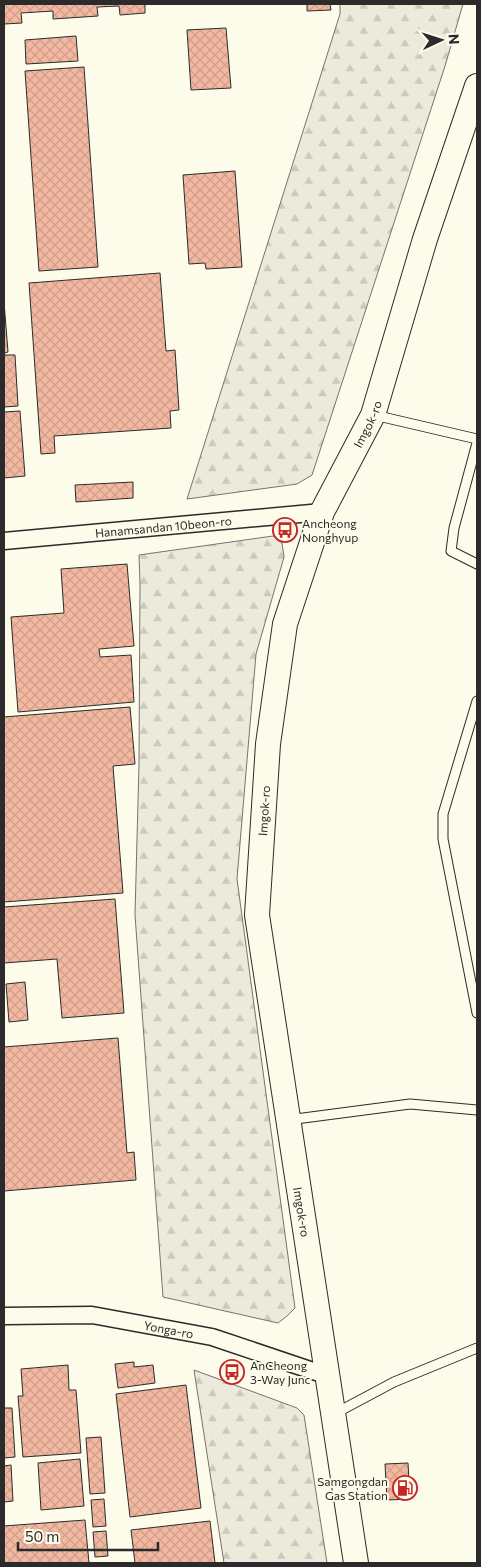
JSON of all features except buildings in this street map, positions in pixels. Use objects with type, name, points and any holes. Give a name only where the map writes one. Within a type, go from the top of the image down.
[{"type":"main road","name":"Imgok-ro","points":[[356,1563],[257,915],[268,744],[284,624],[322,512],[373,415],[425,239],[477,86]]},
{"type":"street","name":"Hanamsandan 10beon-ro","points":[[4,541],[322,512]]},
{"type":"street","name":"Yonga-ro","points":[[4,1316],[92,1315],[203,1335],[328,1376]]},
{"type":"lane","points":[[373,415],[477,439]]},
{"type":"lane","points":[[477,443],[454,528],[450,551],[477,564]]},
{"type":"lane","points":[[477,702],[443,814],[443,839],[477,1013]]},
{"type":"lane","points":[[288,1120],[410,1104],[477,1110]]},
{"type":"lane","points":[[334,1414],[394,1382],[477,1348]]},
{"type":"green space","points":[[340,4],[463,4],[445,66],[312,475],[297,484],[187,499],[340,14]]},
{"type":"green space","points":[[273,536],[282,543],[284,557],[256,654],[237,879],[295,1308],[278,1323],[163,1297],[135,915],[139,764],[139,555]]},
{"type":"green space","points":[[194,1370],[297,1408],[304,1415],[327,1563],[224,1563]]},
{"type":"place","name":"Ancheong Nonghyup","points":[[285,530]]},
{"type":"place","name":"AnCheong 3-Way Junc","points":[[232,1372]]},
{"type":"place","name":"Samgongdan Gas Station","points":[[405,1488]]}]
